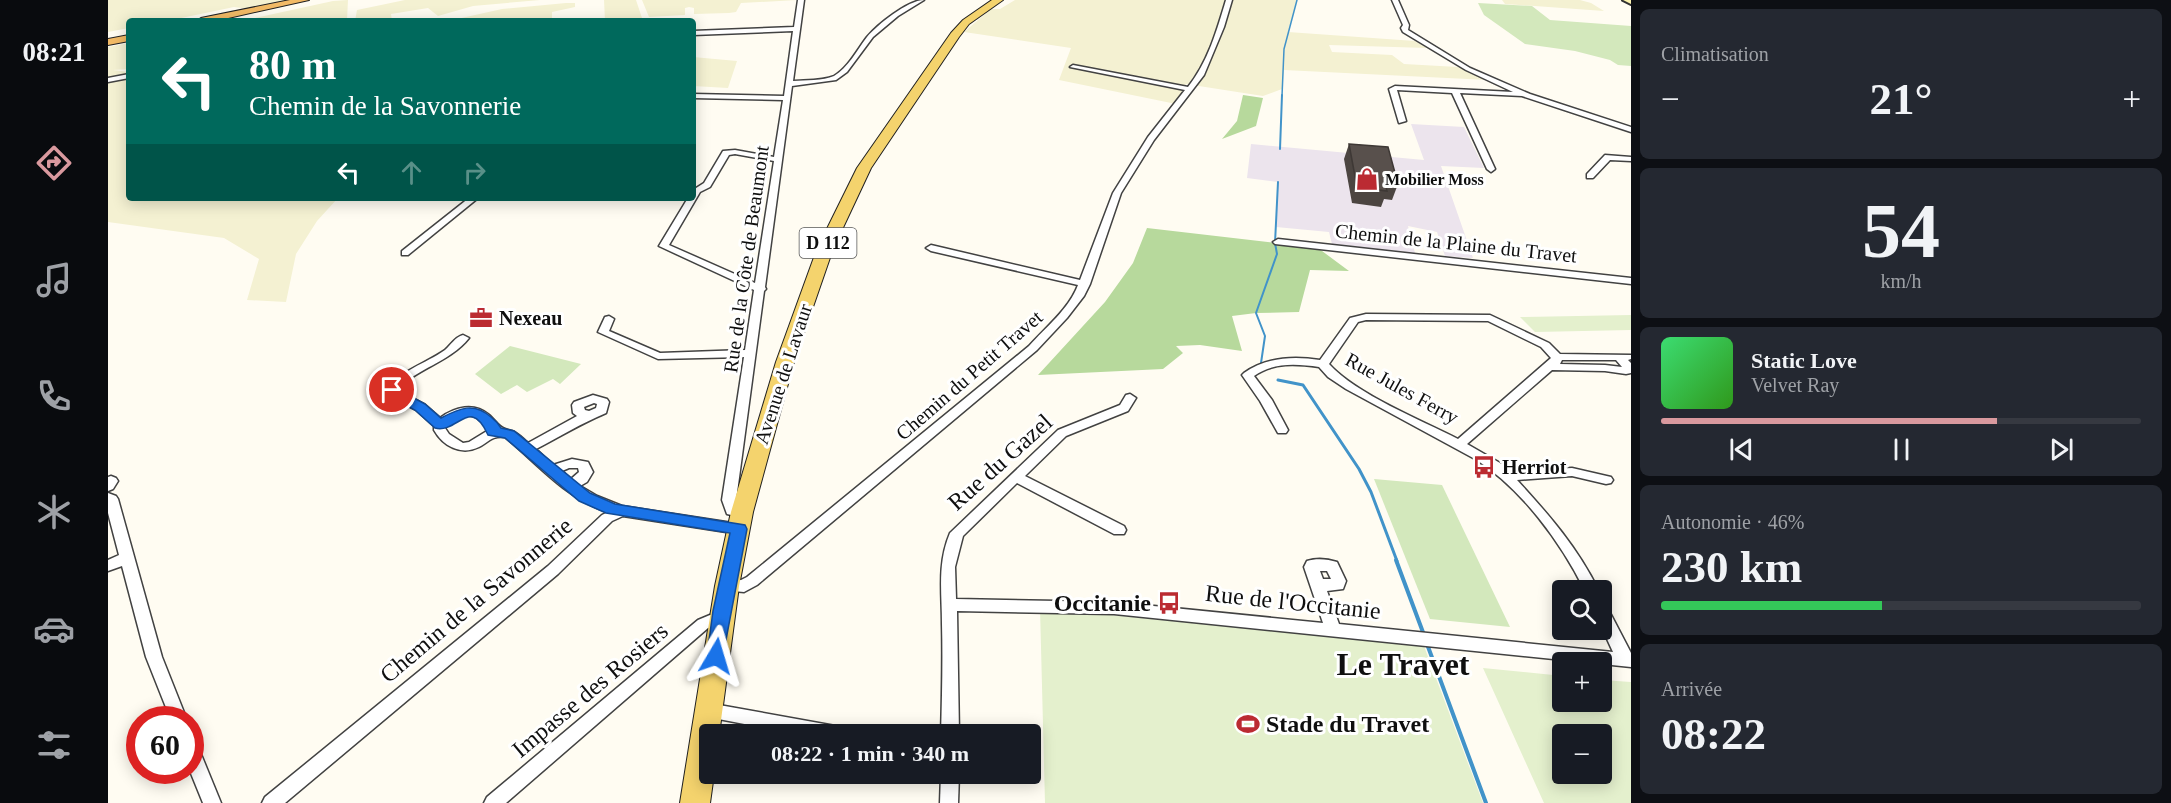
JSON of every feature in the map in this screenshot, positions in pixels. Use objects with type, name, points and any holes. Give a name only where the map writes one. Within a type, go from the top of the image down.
[{"type":"highway","points":[[216,18],[304,0]]},
{"type":"highway","points":[[227,18],[314,0]]},
{"type":"highway","points":[[108,41],[126,38]]},
{"type":"main road","name":"Avenue de Lavaur","points":[[695,803],[720,621],[741,521],[785,362],[825,249],[864,168],[955,34],[966,22],[998,0]]},
{"type":"main road","points":[[1627,0],[1631,2]]},
{"type":"street","name":"Rue de la Côte de Beaumont","points":[[741,521],[732,511],[729,500],[801,0]]},
{"type":"street","points":[[789,84],[834,79],[845,71],[871,36],[896,15],[921,0]]},
{"type":"street","name":"Chemin du Petit Travet","points":[[727,586],[744,586],[752,582],[1033,348],[1072,306],[1084,284],[1117,193],[1151,139],[1201,75],[1221,27],[1229,0]]},
{"type":"street","points":[[1395,0],[1406,25],[1405,31],[1468,69],[1527,96],[1631,130]]},
{"type":"street","points":[[696,33],[796,29]]},
{"type":"street","points":[[1073,67],[1190,89]]},
{"type":"street","points":[[108,80],[126,77]]},
{"type":"street","points":[[1402,121],[1393,89],[1397,87],[1527,96]]},
{"type":"street","points":[[1455,91],[1491,169]]},
{"type":"street","points":[[696,96],[787,98]]},
{"type":"street","points":[[696,192],[707,185],[726,153],[735,152],[779,160]]},
{"type":"street","points":[[1590,176],[1608,158],[1631,159]]},
{"type":"street","points":[[405,254],[470,201]]},
{"type":"street","points":[[691,201],[664,246],[761,289]]},
{"type":"street","name":"Chemin de la Plaine du Travet","points":[[1278,242],[1631,281]]},
{"type":"street","points":[[931,248],[1084,284]]},
{"type":"street","name":"Rue Jules Ferry","points":[[1557,357],[1545,345],[1490,318],[1366,317],[1354,320],[1323,364],[1330,373],[1368,398],[1460,444],[1506,476],[1565,542],[1577,558],[1587,580]]},
{"type":"street","points":[[609,319],[603,332],[658,356],[751,353]]},
{"type":"street","points":[[463,338],[449,352],[400,380],[392,390],[395,394],[420,407],[440,425],[440,432],[455,446],[471,446],[494,432],[509,434],[584,497],[612,509],[741,521]]},
{"type":"street","points":[[1460,444],[1549,367],[1556,361],[1557,357],[1626,358],[1630,369],[1626,371],[1605,368],[1549,367]]},
{"type":"street","points":[[1282,430],[1266,400],[1248,375],[1259,368],[1290,361],[1323,364]]},
{"type":"street","name":"Rue du Gazel","points":[[950,724],[949,605],[946,566],[957,533],[1062,433],[1124,408],[1130,399]]},
{"type":"street","points":[[440,425],[455,415],[472,411],[478,413],[494,427],[494,432]]},
{"type":"street","points":[[528,448],[575,424],[586,415]]},
{"type":"street","points":[[554,470],[575,462],[584,465],[586,472],[582,479],[571,485]]},
{"type":"street","points":[[1506,476],[1572,472],[1606,480]]},
{"type":"street","points":[[1016,477],[1119,530]]},
{"type":"street","points":[[108,498],[111,499],[154,657],[173,706]]},
{"type":"street","name":"Chemin de la Savonnerie","points":[[271,803],[553,570],[607,518],[622,511]]},
{"type":"street","points":[[108,566],[127,558]]},
{"type":"street","points":[[1317,585],[1333,630]]},
{"type":"street","name":"Rue de l'Occitanie","points":[[949,605],[1103,607],[1628,660]]},
{"type":"street","name":"Impasse des Rosiers","points":[[493,803],[702,624],[720,621]]},
{"type":"street","points":[[1612,630],[1628,660]]},
{"type":"street","points":[[708,710],[782,724]]},
{"type":"street","points":[[204,783],[212,803]]},
{"type":"street","points":[[949,803],[950,784]]},
{"type":"shaded area","points":[[108,0],[292,0],[249,9],[234,7],[181,18],[126,18],[126,29],[108,32]]},
{"type":"shaded area","points":[[348,0],[347,18],[255,18],[333,1]]},
{"type":"shaded area","points":[[405,0],[540,0],[473,6],[438,16],[428,8],[391,14],[392,18],[356,18],[357,10]]},
{"type":"shaded area","points":[[604,0],[636,0],[642,18],[605,18]]},
{"type":"shaded area","points":[[642,0],[797,0],[741,3],[736,12],[729,13],[694,14],[694,8],[689,7],[685,8],[685,15],[649,17]]},
{"type":"shaded area","points":[[1015,0],[1297,0],[1288,32],[1415,41],[1427,48],[1329,45],[1332,52],[1392,55],[1404,64],[1458,67],[1488,80],[1284,70],[1282,89],[1263,96],[1186,84],[1176,104],[1059,80],[1071,48],[964,32],[991,9],[1000,9]]},
{"type":"shaded area","points":[[1502,0],[1580,0],[1591,3],[1604,11],[1505,4]]},
{"type":"shaded area","points":[[575,3],[575,7],[552,12],[552,18],[462,18],[502,9]]},
{"type":"shaded area","points":[[126,44],[126,69],[113,70],[126,72],[126,201],[335,201],[317,221],[296,254],[286,302],[247,300],[259,259],[224,238],[108,222],[108,47]]},
{"type":"shaded area","points":[[696,57],[737,61],[728,88],[696,86]]},
{"type":"shaded area","points":[[1411,124],[1464,127],[1484,168],[1441,166],[1473,258],[1445,256],[1437,232],[1408,226],[1415,253],[1332,244],[1329,232],[1276,227],[1278,182],[1247,178],[1251,144],[1424,160]]},
{"type":"green space","points":[[1478,3],[1532,6],[1550,20],[1631,26],[1631,66],[1618,65],[1610,60],[1575,51],[1525,44],[1484,15]]},
{"type":"green space","points":[[1243,95],[1263,98],[1256,126],[1222,139],[1237,121]]},
{"type":"green space","points":[[1147,228],[1318,248],[1349,271],[1310,270],[1299,312],[1232,316],[1242,351],[1200,345],[1176,346],[1183,353],[1163,369],[1038,375],[1105,302],[1133,263]]},
{"type":"green space","points":[[1631,315],[1631,330],[1535,332],[1520,317]]},
{"type":"green space","points":[[510,346],[581,364],[560,384],[553,379],[527,392],[517,385],[501,394],[475,374]]},
{"type":"green space","points":[[1374,479],[1442,485],[1510,627],[1430,619]]},
{"type":"green space","name":"Stade du Travet","points":[[1040,608],[1424,646],[1483,803],[1045,803]]},
{"type":"green space","points":[[1483,668],[1552,675],[1552,712],[1612,712],[1612,681],[1631,682],[1631,803],[1544,803]]},
{"type":"building","points":[[1349,144],[1388,147],[1398,184],[1385,183],[1387,191],[1357,187]]},
{"type":"waterway","points":[[1282,96],[1284,49],[1297,0]]},
{"type":"waterway","points":[[1280,149],[1282,95]]},
{"type":"waterway","points":[[1261,363],[1265,336],[1256,313],[1277,254],[1275,243],[1278,182]]},
{"type":"waterway","points":[[1278,380],[1303,385],[1359,469],[1371,492],[1397,561]]},
{"type":"waterway","points":[[1396,560],[1424,635]]},
{"type":"waterway","points":[[1427,644],[1486,803]]},
{"type":"place","name":"Mobilier Moss","points":[[1367,179]]},
{"type":"place","name":"Nexeau","points":[[481,318]]},
{"type":"place","name":"Herriot","points":[[1484,467]]},
{"type":"place","name":"Occitanie","points":[[1169,603]]},
{"type":"place","name":"Stade du Travet","points":[[1248,724]]},
{"type":"district","name":"Le Travet","points":[[1403,664]]},
{"type":"route","points":[[392,390],[395,394],[420,407],[440,425],[464,412],[478,413],[494,427],[494,432],[509,434],[584,497],[612,509],[739,529],[722,611],[716,656]]}]
